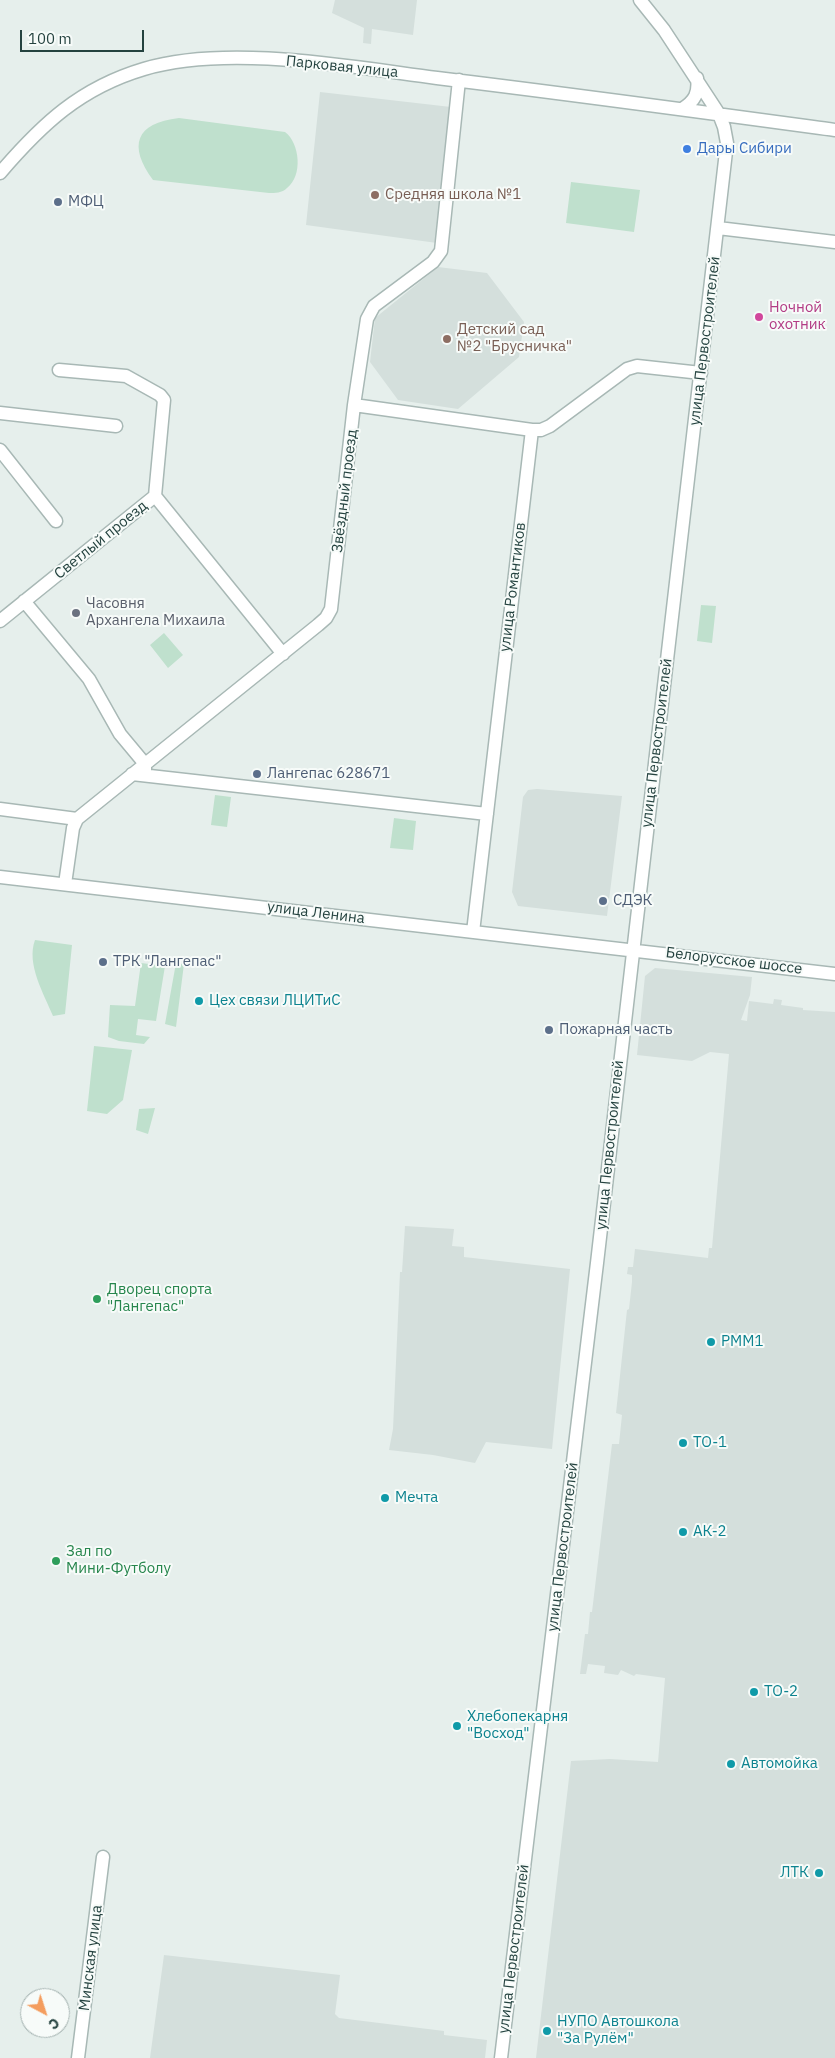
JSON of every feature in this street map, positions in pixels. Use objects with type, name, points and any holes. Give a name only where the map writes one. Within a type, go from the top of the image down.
[{"type":"street","name":"улица Первостроителей","points":[[500,2058],[580,1404],[727,143],[719,114],[664,30],[640,0]]},
{"type":"street","name":"Парковая улица","points":[[0,173],[39,130],[76,100],[110,82],[162,65],[217,59],[260,59],[459,80],[835,130]]},
{"type":"street","points":[[682,109],[694,100],[697,94],[696,77]]},
{"type":"street","name":"Звёздный проезд","points":[[77,819],[141,771],[283,654],[326,618],[331,609],[354,405],[366,319],[374,306],[433,262],[442,251],[459,80]]},
{"type":"street","points":[[718,228],[835,242]]},
{"type":"street","points":[[354,405],[541,430],[550,426],[626,369],[637,366],[701,373]]},
{"type":"street","name":"Светлый проезд","points":[[0,620],[155,496],[164,400],[160,395],[126,376],[59,370]]},
{"type":"street","points":[[0,413],[116,426]]},
{"type":"street","name":"улица Романтиков","points":[[473,932],[532,430]]},
{"type":"street","points":[[0,450],[56,521]]},
{"type":"street","points":[[155,496],[283,654]]},
{"type":"street","points":[[24,601],[89,679],[141,771],[486,814]]},
{"type":"street","points":[[0,809],[77,819],[73,828],[65,884]]},
{"type":"street","name":"улица Ленина","points":[[0,877],[633,950]]},
{"type":"street","name":"Белорусское шоссе","points":[[633,950],[835,974]]},
{"type":"street","name":"Минская улица","points":[[78,2058],[104,1857]]},
{"type":"shaded area","points":[[335,0],[417,0],[413,35],[372,29],[371,44],[363,43],[364,28],[332,13]]},
{"type":"shaded area","name":"Средняя школа №1","points":[[320,92],[451,107],[437,243],[306,225]]},
{"type":"shaded area","name":"Детский сад №2 \"Брусничка\"","points":[[438,267],[487,273],[524,322],[519,357],[458,409],[398,400],[370,362],[375,318]]},
{"type":"shaded area","points":[[537,789],[622,796],[607,916],[518,906],[512,892],[523,797],[528,790]]},
{"type":"shaded area","points":[[655,968],[752,977],[750,995],[741,1020],[747,1021],[749,1001],[773,1004],[774,999],[782,1000],[781,1005],[803,1008],[803,1010],[835,1012],[835,2058],[536,2058],[571,1761],[610,1759],[658,1762],[665,1678],[636,1674],[634,1676],[621,1670],[618,1675],[604,1673],[605,1666],[588,1664],[586,1674],[580,1674],[585,1634],[588,1634],[590,1612],[592,1612],[612,1444],[619,1444],[622,1415],[616,1413],[627,1310],[629,1309],[632,1282],[632,1275],[627,1274],[628,1267],[633,1267],[635,1249],[708,1258],[709,1248],[712,1248],[729,1054],[710,1052],[692,1061],[637,1055],[645,976]]},
{"type":"shaded area","points":[[405,1226],[454,1229],[452,1246],[464,1247],[464,1257],[570,1269],[552,1449],[486,1442],[475,1463],[433,1455],[389,1450],[393,1429],[400,1272],[402,1272]]},
{"type":"shaded area","points":[[164,1955],[340,1975],[335,2014],[339,2018],[444,2031],[444,2035],[487,2040],[485,2058],[150,2058]]},
{"type":"green space","points":[[179,118],[285,132],[290,137],[296,151],[298,160],[296,176],[287,188],[276,193],[153,180],[140,157],[140,138],[153,125]]},
{"type":"green space","points":[[571,182],[640,190],[634,232],[566,223]]},
{"type":"green space","points":[[701,605],[716,606],[712,643],[697,641]]},
{"type":"green space","points":[[164,633],[183,655],[168,668],[150,645]]},
{"type":"green space","points":[[215,795],[231,797],[227,827],[211,825]]},
{"type":"green space","points":[[394,818],[416,821],[413,850],[390,848]]},
{"type":"green space","points":[[35,940],[72,945],[65,1014],[53,1016],[41,989],[34,969],[33,949]]},
{"type":"green space","points":[[141,963],[165,966],[156,1021],[138,1019],[136,1035],[150,1037],[144,1044],[119,1041],[108,1037],[110,1005],[135,1006]]},
{"type":"green space","points":[[176,963],[184,964],[176,1027],[165,1024]]},
{"type":"green space","points":[[94,1046],[132,1050],[123,1100],[107,1114],[87,1111]]},
{"type":"green space","points":[[155,1108],[148,1134],[136,1130],[139,1109]]},
{"type":"place","name":"Дары Сибири","points":[[687,149]]},
{"type":"place","name":"Средняя школа №1","points":[[375,195]]},
{"type":"place","name":"МФЦ","points":[[58,202]]},
{"type":"place","name":"Ночной охотник","points":[[759,317]]},
{"type":"place","name":"Детский сад №2 \"Брусничка\"","points":[[447,339]]},
{"type":"place","name":"Часовня Архангела Михаила","points":[[76,613]]},
{"type":"place","name":"Лангепас 628671","points":[[257,774]]},
{"type":"place","name":"СДЭК","points":[[603,901]]},
{"type":"place","name":"ТРК \"Лангепас\"","points":[[103,962]]},
{"type":"place","name":"Цех связи ЛЦИТиС","points":[[199,1001]]},
{"type":"place","name":"Пожарная часть","points":[[549,1030]]},
{"type":"place","name":"Дворец спорта \"Лангепас\"","points":[[97,1299]]},
{"type":"place","name":"РММ1","points":[[711,1342]]},
{"type":"place","name":"ТО-1","points":[[683,1443]]},
{"type":"place","name":"Мечта","points":[[385,1498]]},
{"type":"place","name":"АК-2","points":[[683,1532]]},
{"type":"place","name":"Зал по Мини-Футболу","points":[[56,1561]]},
{"type":"place","name":"ТО-2","points":[[754,1692]]},
{"type":"place","name":"Хлебопекарня \"Восход\"","points":[[457,1726]]},
{"type":"place","name":"Автомойка","points":[[731,1764]]},
{"type":"place","name":"ЛТК","points":[[819,1873]]},
{"type":"place","name":"НУПО Автошкола \"За Рулём\"","points":[[547,2031]]}]
